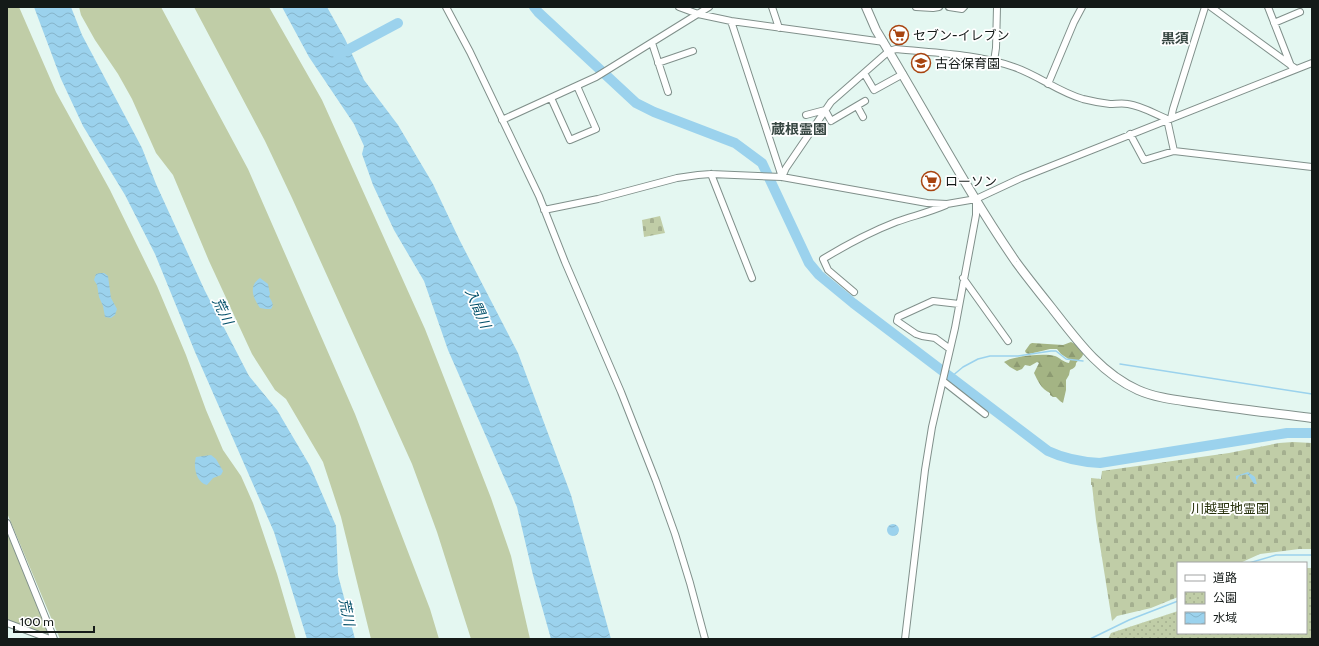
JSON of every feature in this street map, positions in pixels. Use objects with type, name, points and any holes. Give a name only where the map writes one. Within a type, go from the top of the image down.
[{"type":"street","points":[[446,7],[470,52],[544,210],[618,385],[656,481],[690,583],[705,639]]},
{"type":"street","points":[[679,7],[698,14],[731,21],[884,42]]},
{"type":"street","points":[[502,120],[596,77],[710,7]]},
{"type":"street","points":[[772,7],[779,28]]},
{"type":"street","points":[[866,7],[876,30],[976,200],[1016,262],[1098,364],[1125,384],[1140,391],[1171,399],[1221,407],[1312,418]]},
{"type":"street","points":[[916,7],[939,7]]},
{"type":"street","points":[[949,7],[962,9],[964,7]]},
{"type":"street","points":[[994,61],[996,48],[997,7]]},
{"type":"street","points":[[1048,84],[1074,22],[1082,7]]},
{"type":"street","points":[[1174,151],[1169,119],[1205,7]]},
{"type":"street","points":[[1211,7],[1293,67]]},
{"type":"street","points":[[1268,7],[1293,67]]},
{"type":"street","points":[[1274,23],[1300,12]]},
{"type":"street","points":[[731,21],[782,177]]},
{"type":"street","points":[[652,43],[668,92]]},
{"type":"street","points":[[782,177],[786,168],[831,102],[889,50],[902,50],[994,61],[1020,70],[1081,99],[1111,104],[1126,103],[1135,105],[1169,119]]},
{"type":"street","points":[[658,63],[693,51]]},
{"type":"street","points":[[544,210],[598,199],[677,178],[698,174],[782,177],[927,203],[947,204],[976,200],[1021,178],[1169,119],[1293,67],[1312,63]]},
{"type":"street","points":[[864,73],[874,90],[903,74]]},
{"type":"street","points":[[551,98],[570,140],[596,129],[578,86]]},
{"type":"street","points":[[825,110],[831,121],[865,101]]},
{"type":"street","points":[[857,106],[863,117]]},
{"type":"street","points":[[806,115],[825,110]]},
{"type":"street","points":[[1130,134],[1144,160],[1174,151],[1312,167]]},
{"type":"street","points":[[711,174],[752,278]]},
{"type":"street","points":[[905,639],[925,470],[932,427],[950,349],[976,215],[976,200]]},
{"type":"street","points":[[854,292],[828,270],[823,260],[851,242],[896,222],[938,209],[947,204]]},
{"type":"street","points":[[963,278],[1008,341]]},
{"type":"street","points":[[950,349],[935,338],[916,334],[897,321],[897,319],[898,317],[933,301],[959,304]]},
{"type":"street","points":[[943,380],[984,414]]},
{"type":"street","points":[[7,523],[54,639]]},
{"type":"street","points":[[7,623],[50,639]]},
{"type":"green space","points":[[7,7],[19,7],[56,92],[110,190],[157,286],[223,450],[241,476],[253,503],[277,574],[296,639],[60,639],[7,513]]},
{"type":"green space","points":[[79,7],[161,7],[248,169],[355,414],[430,609],[439,639],[371,639],[341,517],[323,462],[286,399],[275,390],[252,354],[209,261],[173,175],[156,153],[132,99],[118,74],[95,40],[81,15]]},
{"type":"green space","points":[[194,7],[269,7],[322,100],[425,329],[491,498],[511,556],[530,639],[471,639],[437,532],[412,464],[265,141]]},
{"type":"green space","points":[[660,216],[665,233],[644,237],[642,220]]},
{"type":"green space","points":[[1071,342],[1081,348],[1083,355],[1076,363],[1074,368],[1070,370],[1066,380],[1066,390],[1063,403],[1056,397],[1050,395],[1050,393],[1038,382],[1034,373],[1039,363],[1037,362],[1030,366],[1025,365],[1022,369],[1017,371],[1004,362],[1014,358],[1050,355],[1069,363],[1070,360],[1061,354],[1057,349],[1050,349],[1029,354],[1025,351],[1032,343],[1063,345]]},
{"type":"green space","name":"川越聖地霊園","points":[[1279,443],[1312,443],[1312,549],[1299,549],[1260,554],[1242,562],[1177,562],[1177,597],[1151,608],[1117,616],[1112,621],[1091,478],[1101,479],[1102,471],[1229,453]]},
{"type":"green space","points":[[7,529],[50,635],[48,636],[7,620]]},
{"type":"green space","points":[[1307,568],[1312,568],[1312,639],[1108,639],[1111,633],[1177,611],[1177,634],[1307,634]]},
{"type":"water","name":"荒川","points":[[34,7],[71,7],[82,35],[142,148],[156,184],[205,291],[249,376],[277,410],[310,466],[336,526],[338,575],[355,639],[307,639],[274,532],[195,352],[155,254],[125,195],[83,126],[61,79]]},
{"type":"water","name":"入間川","points":[[282,7],[327,7],[345,39],[364,80],[398,125],[433,184],[460,241],[518,353],[571,495],[611,639],[551,639],[533,575],[517,507],[448,350],[424,281],[394,230],[373,185],[362,154],[364,146],[354,124],[309,57]]},
{"type":"water","points":[[104,273],[108,276],[111,298],[117,309],[115,315],[111,318],[105,317],[97,285],[94,280],[96,274]]},
{"type":"water","points":[[260,278],[268,284],[269,296],[273,304],[271,309],[260,308],[255,300],[253,288],[256,281]]},
{"type":"water","points":[[211,455],[216,459],[223,471],[221,475],[213,478],[207,485],[200,481],[196,474],[195,461],[196,457]]},
{"type":"water","points":[[1248,472],[1255,477],[1257,484],[1254,484],[1247,474],[1239,476],[1237,480],[1236,479],[1236,476]]},
{"type":"water","points":[[891,524],[895,524],[899,530],[895,536],[891,536],[887,532],[887,528]]},
{"type":"waterway","points":[[534,7],[636,103],[654,112],[735,143],[762,163],[809,263],[819,275],[853,303],[1048,451],[1073,460],[1100,463],[1287,433],[1312,433]]},
{"type":"waterway","points":[[338,55],[398,23]]},
{"type":"waterway","points":[[1188,150],[1216,153]]},
{"type":"waterway","points":[[951,377],[963,367],[978,359],[990,356],[1018,356],[1056,351],[1066,359],[1083,361]]},
{"type":"waterway","points":[[1120,364],[1312,394]]},
{"type":"waterway","points":[[1252,562],[1276,555],[1312,555]]},
{"type":"waterway","points":[[1090,639],[1129,620],[1177,601]]},
{"type":"place","name":"セブン-イレブン","points":[[899,35]]},
{"type":"place","name":"古谷保育園","points":[[921,63]]},
{"type":"place","name":"ローソン","points":[[931,181]]},
{"type":"district","name":"黒須","points":[[1175,38]]},
{"type":"district","name":"蔵根霊園","points":[[799,129]]}]
